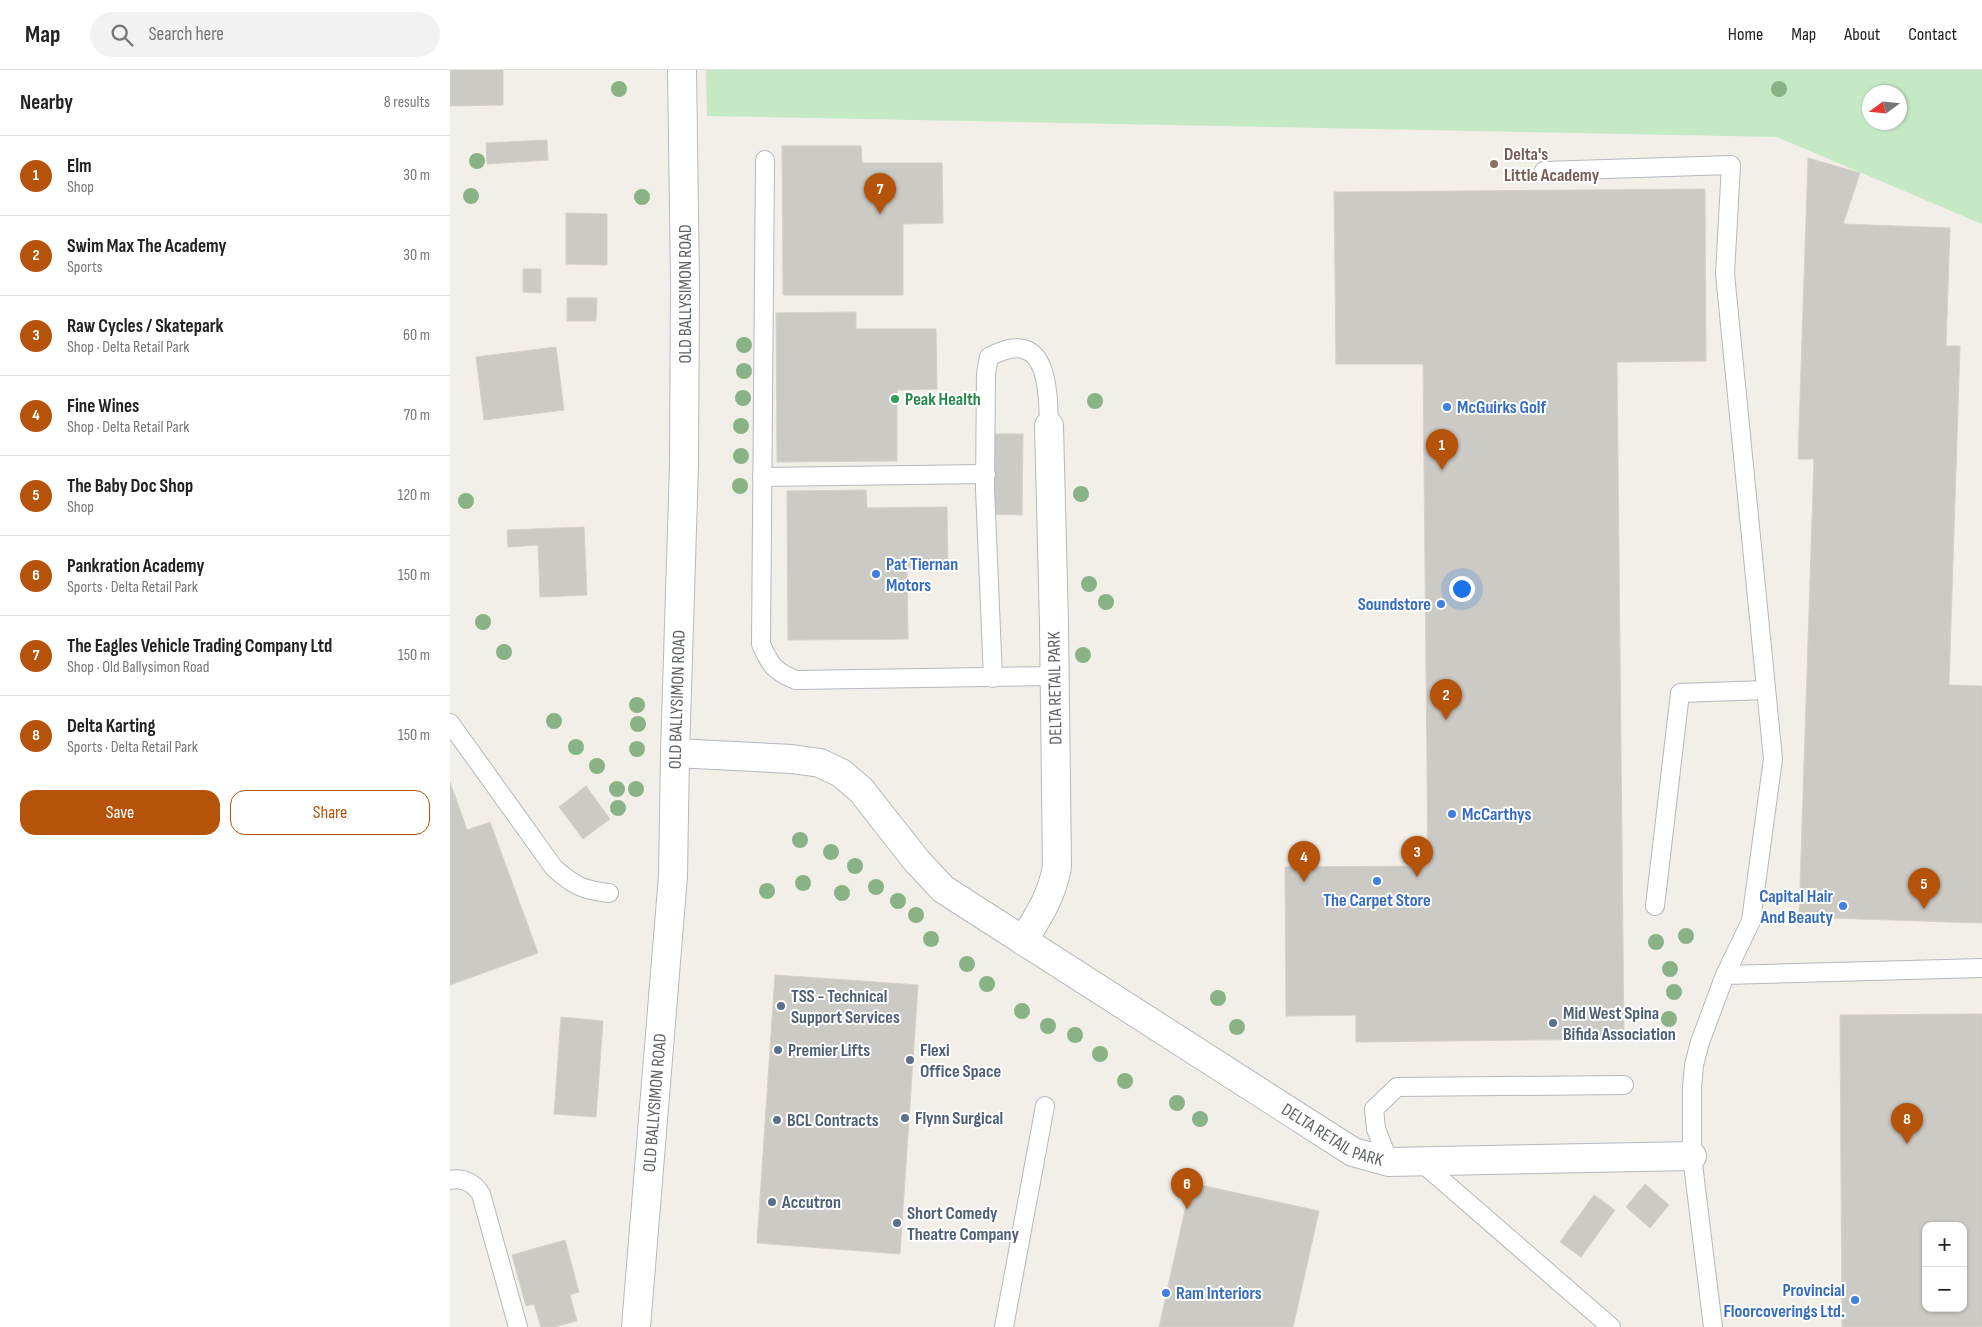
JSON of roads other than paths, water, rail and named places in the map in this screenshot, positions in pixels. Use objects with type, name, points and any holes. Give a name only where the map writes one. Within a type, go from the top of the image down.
[{"type":"street","name":"OLD BALLYSIMON ROAD","points":[[636,1327],[673,886],[684,455],[685,282],[682,70]]},
{"type":"street","name":"DELTA RETAIL PARK","points":[[1023,941],[1047,903],[1057,867],[1049,426]]},
{"type":"street","name":"DELTA RETAIL PARK","points":[[675,753],[792,759],[820,763],[841,773],[861,790],[916,860],[943,888],[1354,1152],[1389,1162],[1692,1156]]},
{"type":"lane","points":[[765,160],[761,644],[769,663],[782,674],[796,680],[1055,676]]},
{"type":"lane","points":[[1544,171],[1730,165],[1725,274],[1773,759],[1751,921],[1725,974],[1700,1042],[1694,1065],[1692,1156],[1713,1327]]},
{"type":"lane","points":[[993,678],[986,474],[986,373],[988,357],[1004,349],[1022,348],[1035,355],[1043,372],[1048,390],[1049,426]]},
{"type":"lane","points":[[762,476],[986,474]]},
{"type":"lane","points":[[1655,906],[1680,693],[1766,690]]},
{"type":"lane","points":[[450,723],[554,868],[569,882],[592,891],[609,893]]},
{"type":"lane","points":[[1725,974],[1982,968]]},
{"type":"lane","points":[[1389,1162],[1376,1129],[1374,1109],[1396,1087],[1624,1084]]},
{"type":"lane","points":[[1004,1327],[1045,1106]]},
{"type":"lane","points":[[1422,1162],[1611,1327]]},
{"type":"lane","points":[[450,1180],[465,1180],[477,1187],[481,1194],[518,1327]]},
{"type":"place","name":"Delta's Little Academy","points":[[1494,164]]},
{"type":"place","name":"The Eagles Vehicle Trading Company Ltd","points":[[880,214]]},
{"type":"place","name":"Peak Health","points":[[895,399]]},
{"type":"place","name":"McGuirks Golf","points":[[1447,407]]},
{"type":"place","name":"Elm","points":[[1442,470]]},
{"type":"place","name":"Pat Tiernan Motors","points":[[876,574]]},
{"type":"place","name":"Soundstore","points":[[1441,604]]},
{"type":"place","name":"Swim Max The Academy","points":[[1446,720]]},
{"type":"place","name":"McCarthys","points":[[1452,814]]},
{"type":"place","name":"Raw Cycles / Skatepark","points":[[1417,877]]},
{"type":"place","name":"The Carpet Store","points":[[1377,881]]},
{"type":"place","name":"Fine Wines","points":[[1304,882]]},
{"type":"place","name":"Capital Hair And Beauty","points":[[1843,906]]},
{"type":"place","name":"The Baby Doc Shop","points":[[1924,909]]},
{"type":"place","name":"TSS - Technical Support Services","points":[[781,1006]]},
{"type":"place","name":"Mid West Spina Bifida Association","points":[[1553,1023]]},
{"type":"place","name":"Premier Lifts","points":[[778,1050]]},
{"type":"place","name":"Flexi Office Space","points":[[910,1060]]},
{"type":"place","name":"Flynn Surgical","points":[[905,1118]]},
{"type":"place","name":"BCL Contracts","points":[[777,1120]]},
{"type":"place","name":"Delta Karting","points":[[1907,1144]]},
{"type":"place","name":"Accutron","points":[[772,1202]]},
{"type":"place","name":"Pankration Academy","points":[[1187,1209]]},
{"type":"place","name":"Short Comedy Theatre Company","points":[[897,1223]]},
{"type":"place","name":"Ram Interiors","points":[[1166,1293]]},
{"type":"place","name":"Provincial Floorcoverings Ltd.","points":[[1855,1300]]}]
